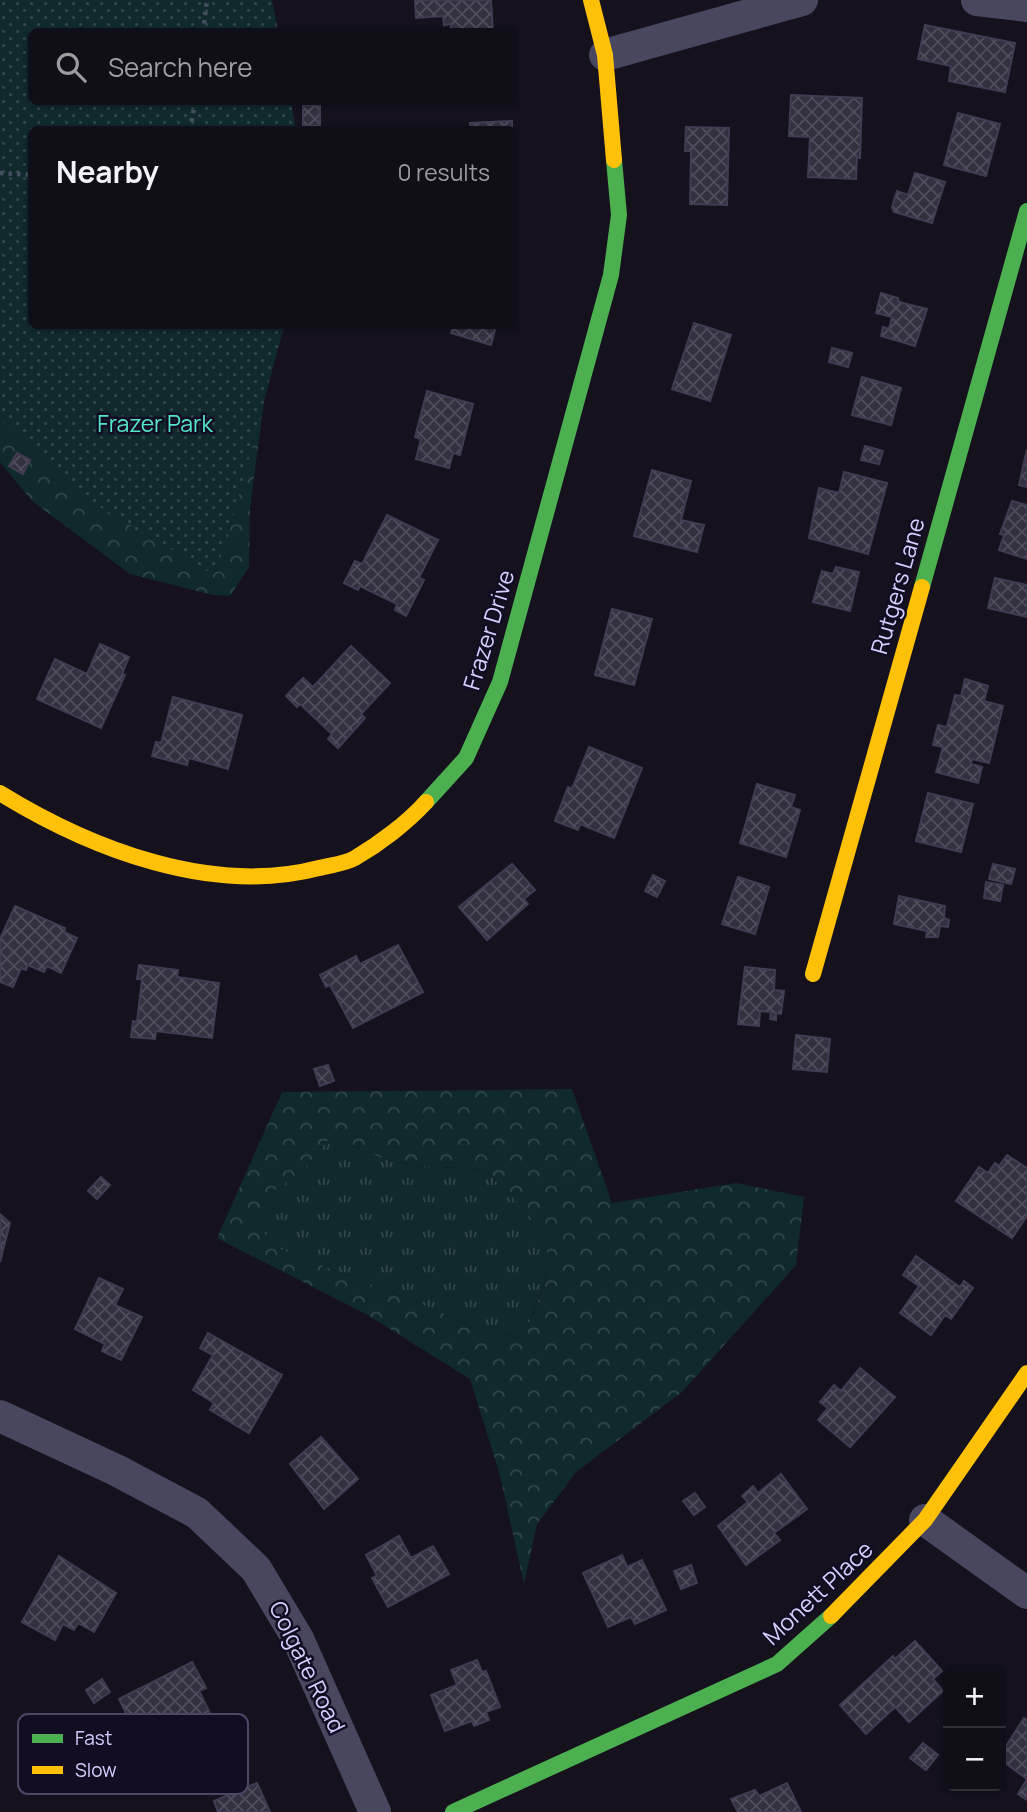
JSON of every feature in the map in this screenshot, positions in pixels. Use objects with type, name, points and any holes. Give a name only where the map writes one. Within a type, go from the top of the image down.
[{"type":"street","name":"Frazer Drive","points":[[0,793],[20,806],[103,844],[193,873],[285,877],[354,859],[416,813],[466,758],[500,682],[611,275],[619,215],[605,55],[591,0]]},
{"type":"street","points":[[605,55],[802,0]]},
{"type":"street","points":[[977,0],[1027,6]]},
{"type":"street","name":"Rutgers Lane","points":[[813,974],[1027,211]]},
{"type":"street","name":"Monett Place","points":[[453,1812],[777,1664],[851,1599],[925,1520],[1027,1373]]},
{"type":"street","name":"Colgate Road","points":[[0,1416],[116,1470],[197,1513],[256,1569],[298,1639],[376,1812]]},
{"type":"street","points":[[925,1520],[1027,1593]]},
{"type":"path","points":[[204,28],[207,0]]},
{"type":"path","points":[[191,126],[194,105]]},
{"type":"path","points":[[0,173],[28,175]]},
{"type":"green space","name":"Frazer Park","points":[[0,0],[272,0],[277,28],[28,28],[28,105],[292,105],[295,126],[28,126],[28,329],[283,329],[226,544],[213,574],[85,498],[0,419]]},
{"type":"green space","name":"Frazer Park","points":[[0,179],[28,308],[28,329],[274,329],[250,508],[249,567],[230,596],[213,595],[130,574],[32,501],[0,462]]},
{"type":"green space","points":[[572,1089],[612,1203],[736,1183],[804,1197],[796,1265],[682,1392],[576,1472],[537,1524],[524,1584],[500,1475],[470,1379],[366,1314],[217,1238],[282,1092]],"holes":[[[331,1136],[386,1160],[421,1166],[484,1169],[528,1215],[538,1228],[548,1257],[543,1288],[524,1335],[487,1336],[441,1312],[277,1248],[260,1229],[269,1195],[304,1169]]]},
{"type":"green space","points":[[331,1136],[386,1160],[421,1166],[484,1169],[518,1202],[538,1229],[548,1257],[545,1280],[524,1335],[487,1336],[441,1312],[277,1248],[260,1229],[269,1195],[304,1169]]},
{"type":"building","points":[[415,0],[491,0],[493,28],[451,28],[451,24],[444,25],[443,16],[416,18]]},
{"type":"building","points":[[925,25],[1015,43],[1005,92],[949,81],[951,66],[918,59]]},
{"type":"building","points":[[791,95],[862,98],[860,158],[857,157],[856,179],[808,177],[810,137],[789,136]]},
{"type":"building","points":[[303,105],[320,105],[320,126],[303,126]]},
{"type":"building","points":[[958,113],[1000,124],[986,176],[944,165]]},
{"type":"building","points":[[512,121],[512,126],[470,126],[470,123]]},
{"type":"building","points":[[686,127],[729,128],[727,205],[690,204],[691,151],[685,151]]},
{"type":"building","points":[[915,173],[945,182],[932,223],[894,212],[892,207],[897,191],[908,195]]},
{"type":"building","points":[[881,293],[898,298],[899,302],[927,309],[915,346],[881,336],[883,327],[889,329],[892,317],[876,313]]},
{"type":"building","points":[[694,323],[731,335],[710,401],[672,389]]},
{"type":"building","points":[[452,329],[495,329],[491,345],[451,333]]},
{"type":"building","points":[[832,348],[852,353],[848,367],[829,362]]},
{"type":"building","points":[[862,377],[901,388],[891,425],[852,415]]},
{"type":"building","points":[[427,391],[473,404],[460,455],[453,453],[449,468],[416,459],[421,439],[415,437]]},
{"type":"building","points":[[865,446],[883,451],[879,464],[861,460]]},
{"type":"building","points":[[1027,449],[1027,487],[1019,485]]},
{"type":"building","points":[[17,453],[30,460],[23,474],[9,466]]},
{"type":"building","points":[[652,470],[691,481],[681,520],[704,525],[697,552],[634,536]]},
{"type":"building","points":[[844,472],[887,483],[868,554],[809,538],[819,488],[839,493]]},
{"type":"building","points":[[1012,501],[1027,505],[1027,559],[999,550],[1004,535],[1000,534]]},
{"type":"building","points":[[387,515],[438,540],[419,578],[424,580],[406,616],[395,610],[397,604],[360,586],[358,590],[344,583],[355,561],[362,564]]},
{"type":"building","points":[[836,567],[859,572],[850,611],[813,602],[822,571],[833,574]]},
{"type":"building","points":[[995,578],[1027,585],[1027,617],[988,608]]},
{"type":"building","points":[[612,609],[652,619],[634,685],[595,675]]},
{"type":"building","points":[[100,644],[129,657],[122,674],[125,675],[101,728],[37,699],[55,659],[87,674]]},
{"type":"building","points":[[351,646],[390,683],[361,714],[365,718],[338,748],[328,739],[332,734],[300,704],[297,707],[286,696],[303,678],[313,687]]},
{"type":"building","points":[[965,679],[988,686],[984,701],[1003,706],[989,763],[972,759],[971,764],[982,767],[978,783],[936,772],[943,747],[933,745],[938,725],[947,727],[955,695],[961,696]]},
{"type":"building","points":[[173,697],[242,715],[228,769],[189,758],[187,765],[152,756],[156,742],[161,743]]},
{"type":"building","points":[[589,747],[642,768],[614,838],[580,824],[578,830],[555,821],[568,787],[572,789]]},
{"type":"building","points":[[757,784],[795,795],[791,807],[800,810],[786,857],[740,843]]},
{"type":"building","points":[[928,793],[973,804],[961,852],[916,841]]},
{"type":"building","points":[[512,864],[535,890],[524,899],[528,904],[487,940],[459,907]]},
{"type":"building","points":[[993,864],[1015,869],[1011,884],[989,879]]},
{"type":"building","points":[[653,875],[665,881],[657,897],[645,891]]},
{"type":"building","points":[[738,877],[769,887],[755,934],[722,924]]},
{"type":"building","points":[[986,882],[1003,885],[1000,901],[984,898]]},
{"type":"building","points":[[899,896],[945,906],[944,918],[949,920],[948,927],[940,926],[938,937],[926,937],[927,931],[894,924]]},
{"type":"building","points":[[15,906],[65,928],[64,932],[77,938],[61,973],[47,966],[44,972],[28,965],[26,970],[21,968],[13,987],[0,982],[0,939]]},
{"type":"building","points":[[398,945],[423,992],[353,1028],[330,985],[326,987],[320,975],[356,956],[360,964]]},
{"type":"building","points":[[139,965],[178,970],[177,977],[219,983],[212,1038],[156,1031],[155,1039],[131,1037],[133,1021],[137,1022],[142,979],[137,979]]},
{"type":"building","points":[[745,967],[775,970],[774,990],[784,991],[781,1014],[776,1013],[776,1020],[770,1019],[771,1012],[760,1011],[759,1026],[738,1024]]},
{"type":"building","points":[[796,1035],[830,1039],[827,1072],[793,1069]]},
{"type":"building","points":[[328,1065],[334,1081],[320,1086],[314,1069]]},
{"type":"building","points":[[1007,1155],[1027,1168],[1027,1216],[1012,1238],[956,1201],[979,1167],[988,1173],[995,1163],[999,1166]]},
{"type":"building","points":[[101,1177],[110,1185],[97,1199],[88,1191]]},
{"type":"building","points":[[0,1214],[10,1223],[0,1262]]},
{"type":"building","points":[[916,1256],[960,1287],[964,1281],[973,1288],[951,1319],[945,1315],[931,1335],[900,1313],[919,1286],[903,1275]]},
{"type":"building","points":[[99,1278],[123,1289],[115,1305],[142,1317],[121,1360],[102,1351],[105,1344],[75,1329]]},
{"type":"building","points":[[208,1333],[282,1375],[249,1433],[210,1410],[214,1403],[193,1390],[213,1355],[200,1348]]},
{"type":"building","points":[[860,1368],[895,1397],[850,1447],[818,1420],[828,1408],[820,1402],[834,1385],[841,1391]]},
{"type":"building","points":[[321,1437],[358,1479],[324,1509],[290,1464]]},
{"type":"building","points":[[781,1474],[807,1509],[774,1533],[780,1540],[746,1565],[718,1526],[748,1502],[742,1496],[753,1486],[758,1493]]},
{"type":"building","points":[[695,1493],[705,1507],[694,1515],[683,1501]]},
{"type":"building","points":[[399,1536],[411,1558],[433,1546],[449,1574],[388,1607],[372,1578],[377,1576],[366,1555]]},
{"type":"building","points":[[622,1555],[627,1567],[642,1560],[666,1610],[635,1624],[631,1617],[608,1627],[583,1573]]},
{"type":"building","points":[[59,1556],[116,1593],[94,1632],[78,1623],[74,1630],[63,1624],[55,1640],[22,1622]]},
{"type":"building","points":[[691,1565],[697,1583],[681,1589],[674,1571]]},
{"type":"building","points":[[915,1641],[942,1671],[933,1679],[943,1691],[909,1722],[895,1707],[866,1734],[840,1705],[893,1656],[895,1659]]},
{"type":"building","points":[[477,1660],[482,1672],[486,1671],[500,1707],[486,1712],[489,1720],[474,1726],[472,1721],[445,1731],[431,1695],[457,1685],[451,1670]]},
{"type":"building","points":[[192,1662],[206,1688],[199,1691],[210,1714],[124,1714],[126,1713],[119,1699]]},
{"type":"building","points":[[102,1679],[110,1692],[94,1703],[86,1690]]},
{"type":"building","points":[[1024,1718],[1027,1720],[1027,1779],[1006,1764],[1006,1746]]},
{"type":"building","points":[[923,1743],[938,1755],[926,1770],[910,1758]]},
{"type":"building","points":[[1027,1779],[1027,1800],[1018,1794]]},
{"type":"building","points":[[257,1783],[270,1812],[218,1812],[214,1801],[231,1794],[248,1794],[248,1787]]},
{"type":"building","points":[[787,1783],[801,1812],[738,1812],[731,1799],[755,1790],[759,1796]]},
{"type":"traffic: fast","points":[[426,802],[466,758],[500,682],[611,275],[619,215],[614,160]]},
{"type":"traffic: fast","points":[[922,587],[1027,211]]},
{"type":"traffic: fast","points":[[453,1812],[777,1664],[831,1616]]},
{"type":"traffic: slow","points":[[591,0],[605,55],[614,160]]},
{"type":"traffic: slow","points":[[813,974],[922,587]]},
{"type":"traffic: slow","points":[[0,793],[73,832],[113,849],[195,871],[237,876],[278,875],[351,860],[392,833],[426,802]]},
{"type":"traffic: slow","points":[[831,1616],[925,1520],[1027,1373]]}]
